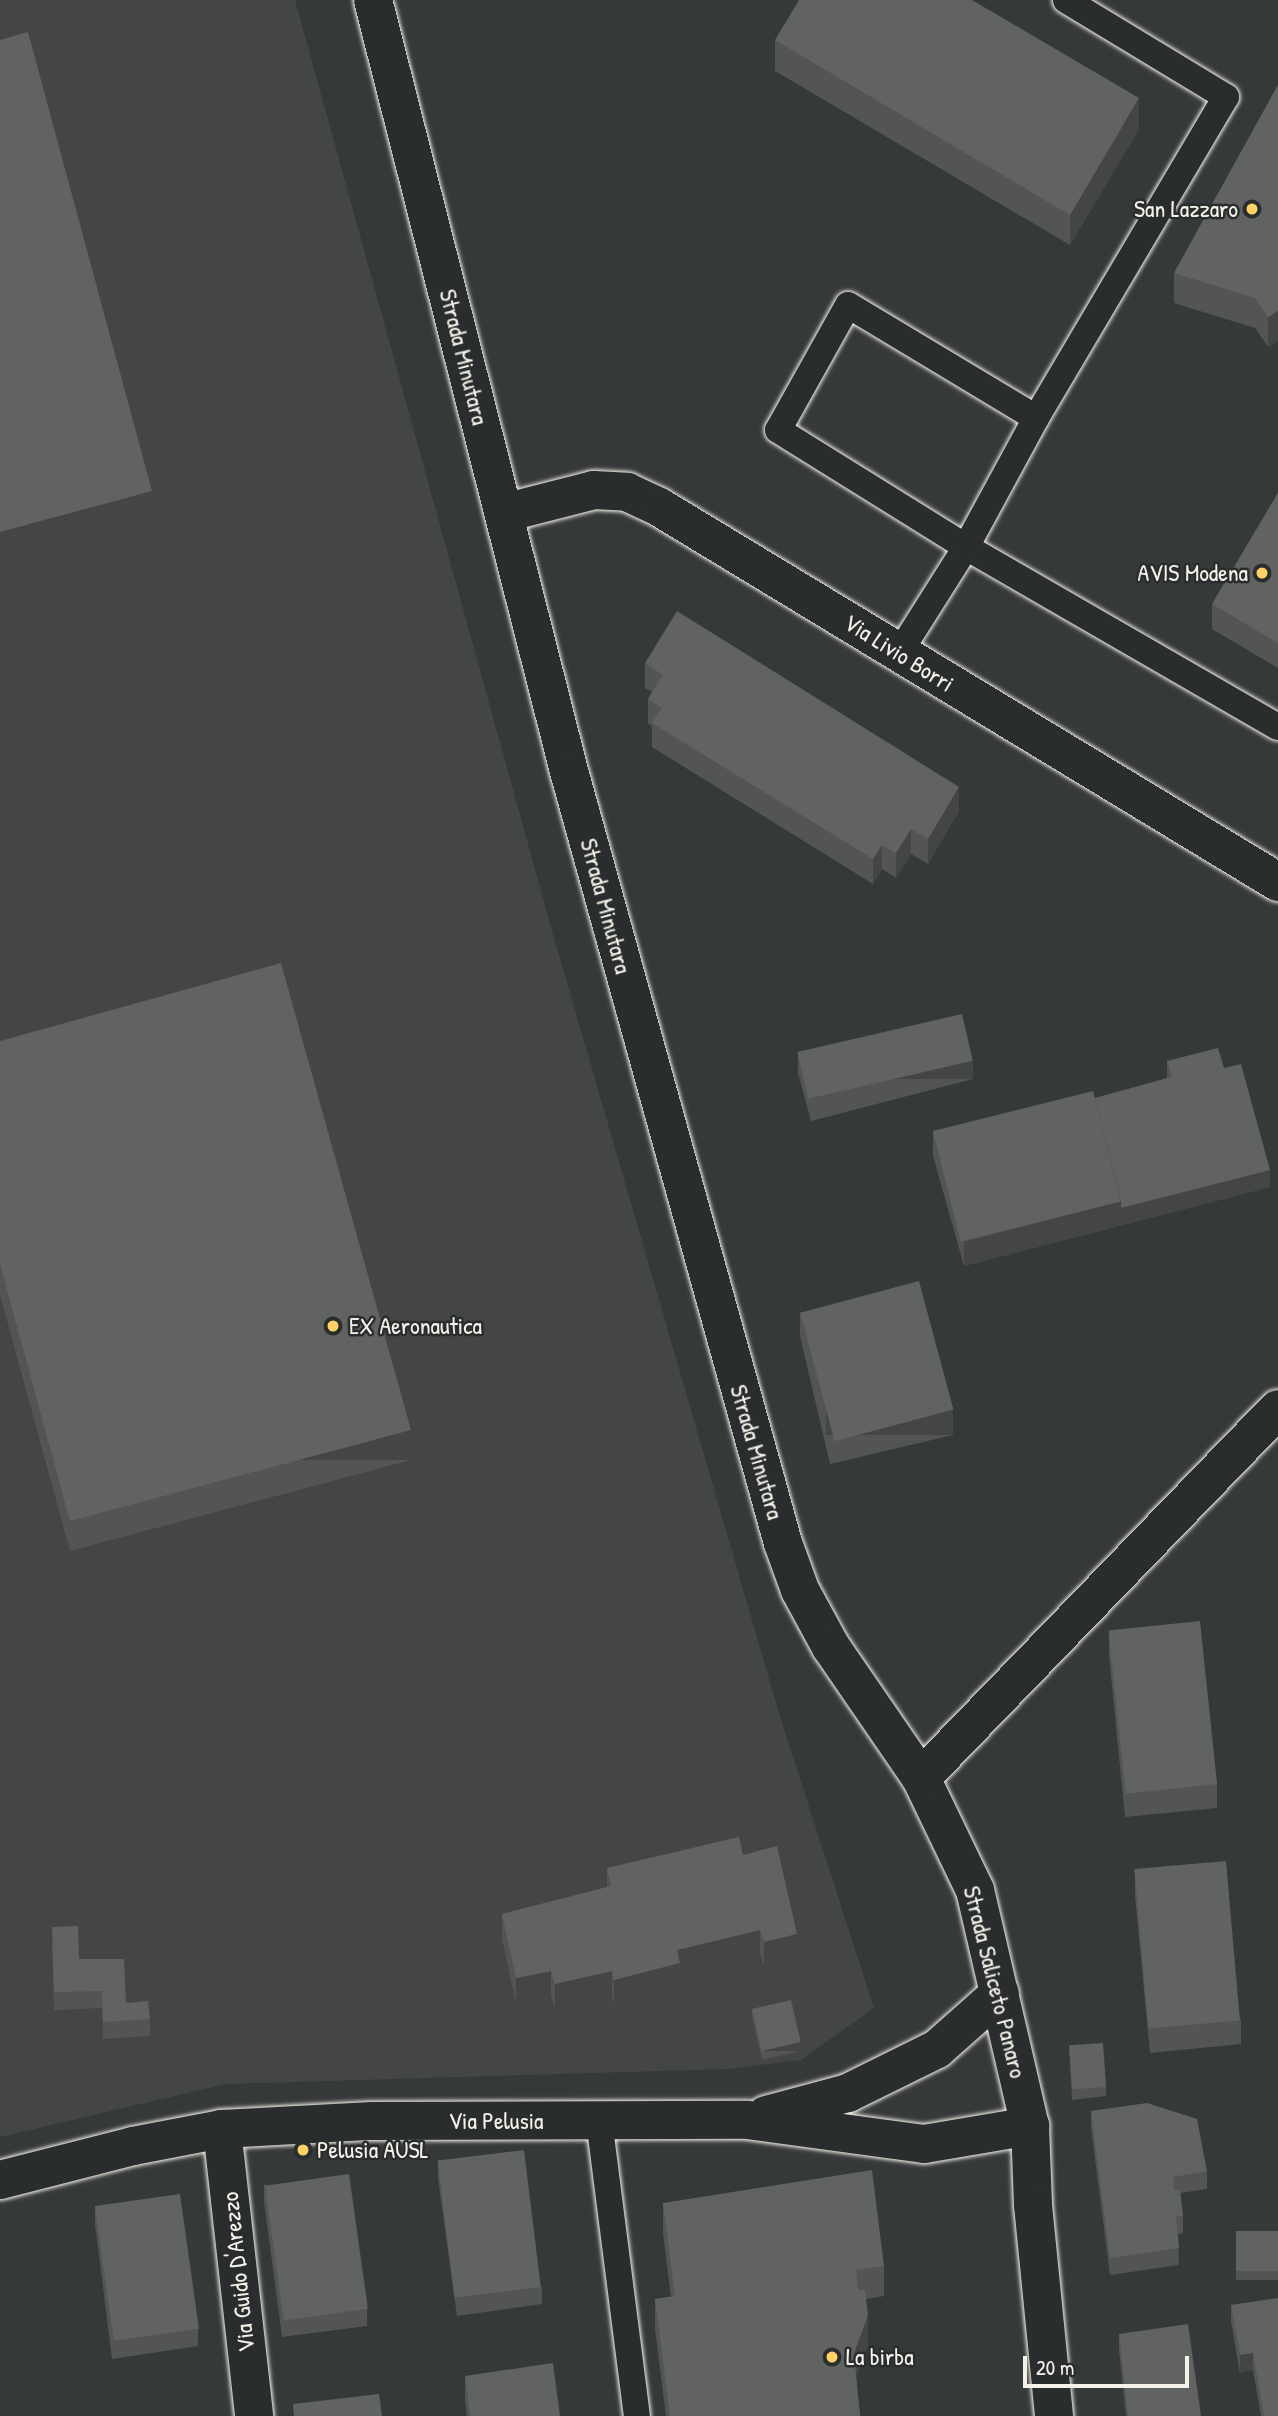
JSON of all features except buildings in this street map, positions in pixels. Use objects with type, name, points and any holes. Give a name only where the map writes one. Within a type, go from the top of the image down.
[{"type":"street","name":"Strada Minutara","points":[[373,0],[569,771],[783,1543],[800,1590],[831,1647],[920,1779]]},
{"type":"street","name":"Via Livio Borri","points":[[504,513],[594,490],[627,492],[690,523],[1278,882]]},
{"type":"street","points":[[920,1779],[1278,1409]]},
{"type":"street","name":"Strada Saliceto Panaro","points":[[920,1779],[975,1890],[1030,2126],[1033,2205],[1054,2416]]},
{"type":"street","name":"Via Pelusia","points":[[747,2120],[848,2094],[904,2066],[937,2049],[1000,1993]]},
{"type":"street","name":"Via Pelusia","points":[[0,2180],[133,2146],[222,2129],[372,2121],[747,2120],[924,2144],[1030,2126]]},
{"type":"street","name":"Via Guido D'Arezzo","points":[[222,2129],[254,2416]]},
{"type":"lane","points":[[899,653],[966,547],[1036,418],[1226,97],[1066,0]]},
{"type":"lane","points":[[1036,418],[848,305],[778,429],[966,547],[1278,727]]},
{"type":"lane","points":[[599,2120],[637,2416]]},
{"type":"shaded area","name":"EX Aeronautica","points":[[0,0],[295,0],[552,931],[781,1720],[874,2008],[801,2060],[728,2069],[226,2084],[0,2137]]},
{"type":"place","name":"San Lazzaro","points":[[1252,209]]},
{"type":"place","name":"AVIS Modena","points":[[1262,573]]},
{"type":"place","name":"EX Aeronautica","points":[[333,1326]]},
{"type":"place","name":"Pelusia AUSL","points":[[303,2150]]},
{"type":"place","name":"La birba","points":[[832,2357]]}]
